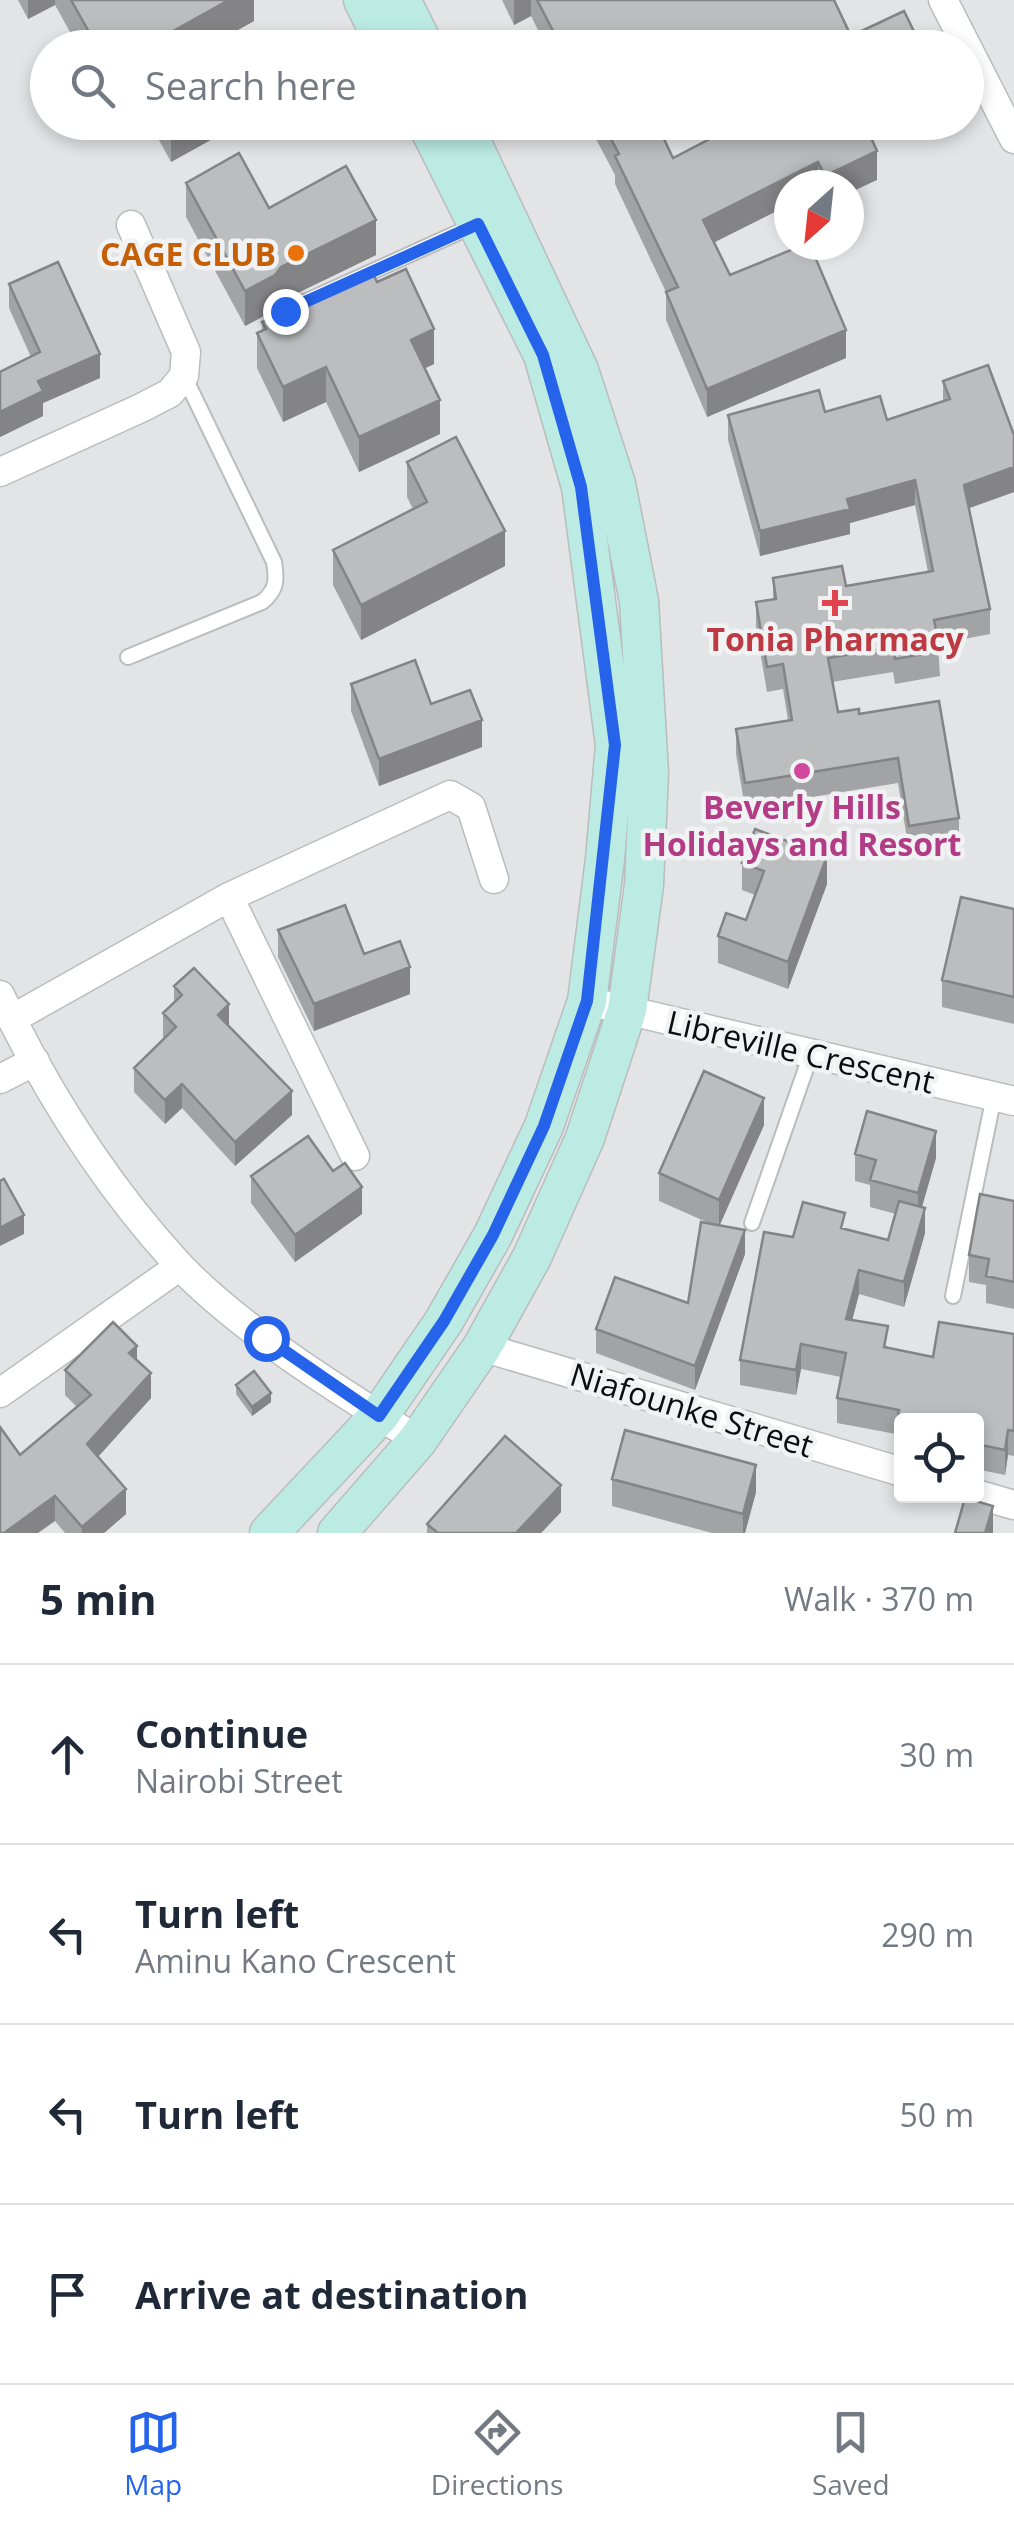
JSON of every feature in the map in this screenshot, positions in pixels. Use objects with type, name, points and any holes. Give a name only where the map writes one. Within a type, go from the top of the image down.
[{"type":"street","points":[[363,0],[378,30]]},
{"type":"street","points":[[401,0],[415,30]]},
{"type":"street","points":[[943,0],[958,30]]},
{"type":"street","points":[[984,80],[1014,138]]},
{"type":"street","points":[[269,1533],[379,1416],[444,1321],[493,1235],[544,1126],[587,1001],[615,745],[581,487],[543,355],[435,140]]},
{"type":"street","points":[[337,1533],[418,1440],[482,1347],[532,1257],[584,1138],[627,1010],[644,885],[649,773],[639,602],[616,484],[579,370],[470,140]]},
{"type":"street","points":[[0,472],[141,408],[170,392],[184,376],[186,352],[131,225]]},
{"type":"street","points":[[418,1440],[266,1338],[180,1266],[112,1185],[6,1007],[228,897],[450,795],[471,807],[494,879]]},
{"type":"street","points":[[228,897],[355,1156]]},
{"type":"street","name":"Libreville Crescent","points":[[587,1001],[1004,1099]]},
{"type":"street","points":[[0,1079],[35,1061]]},
{"type":"street","points":[[0,1393],[180,1266]]},
{"type":"street","name":"Niafounke Street","points":[[482,1347],[894,1470]]},
{"type":"street","points":[[984,1496],[1014,1505]]},
{"type":"lane","points":[[285,311],[478,224]]},
{"type":"lane","points":[[128,657],[262,602],[273,593],[277,577],[274,562],[184,376]]},
{"type":"lane","points":[[752,1223],[811,1054]]},
{"type":"lane","points":[[953,1296],[1004,1099]]},
{"type":"building","points":[[71,0],[229,0],[175,30],[88,30]]},
{"type":"building","points":[[537,0],[834,0],[848,30],[553,30]]},
{"type":"building","points":[[904,11],[913,30],[864,30]]},
{"type":"building","points":[[612,140],[664,140],[673,158],[708,140],[872,140],[877,151],[837,170],[822,170],[818,162],[802,170],[774,170],[774,184],[703,220],[730,275],[774,257],[774,260],[816,260],[846,330],[707,389],[666,292],[678,287],[615,156],[619,154]]},
{"type":"building","points":[[239,153],[269,208],[346,166],[376,220],[281,267],[275,275],[245,291],[186,183]]},
{"type":"building","points":[[58,262],[100,354],[38,381],[43,391],[0,412],[0,372],[40,352],[9,284]]},
{"type":"building","points":[[406,269],[434,329],[411,340],[440,400],[359,437],[326,367],[283,387],[257,333],[266,329],[262,322],[372,272],[377,282]]},
{"type":"building","points":[[988,365],[1014,435],[1014,467],[964,485],[990,609],[934,620],[940,651],[895,659],[893,647],[828,658],[838,712],[859,709],[859,714],[939,701],[959,818],[909,826],[898,758],[745,783],[736,729],[792,720],[783,664],[767,667],[756,602],[776,599],[773,578],[842,566],[846,586],[933,571],[915,480],[847,499],[850,509],[760,531],[728,415],[819,390],[825,412],[880,396],[887,420],[950,399],[943,381]]},
{"type":"building","points":[[456,437],[505,531],[361,605],[333,550],[427,502],[407,462]]},
{"type":"building","points":[[415,660],[431,704],[470,690],[482,720],[379,759],[351,684]]},
{"type":"building","points":[[755,829],[827,856],[788,962],[718,936],[726,913],[746,920],[764,871],[742,863]]},
{"type":"building","points":[[961,897],[1014,909],[1014,997],[942,980]]},
{"type":"building","points":[[345,905],[364,954],[400,941],[410,967],[314,1004],[278,930]]},
{"type":"building","points":[[194,968],[229,1004],[218,1015],[292,1091],[235,1142],[182,1084],[165,1100],[134,1068],[176,1027],[163,1013],[182,995],[174,986]]},
{"type":"building","points":[[704,1071],[764,1098],[719,1200],[659,1173]]},
{"type":"building","points":[[867,1111],[936,1131],[918,1193],[870,1180],[876,1160],[855,1154]]},
{"type":"building","points":[[308,1136],[333,1171],[345,1163],[362,1187],[295,1235],[251,1176]]},
{"type":"building","points":[[4,1179],[24,1215],[0,1228],[0,1181]]},
{"type":"building","points":[[980,1194],[1014,1201],[1014,1282],[986,1276],[989,1259],[969,1255]]},
{"type":"building","points":[[899,1201],[925,1208],[904,1282],[859,1270],[846,1319],[888,1326],[884,1347],[933,1357],[939,1322],[1014,1334],[1014,1431],[1008,1430],[1005,1450],[984,1446],[984,1413],[898,1413],[899,1410],[837,1398],[846,1353],[801,1344],[796,1370],[740,1360],[764,1232],[793,1237],[803,1202],[845,1213],[841,1228],[888,1240]]},
{"type":"building","points":[[701,1222],[745,1230],[695,1366],[596,1329],[615,1277],[688,1303]]},
{"type":"building","points":[[113,1322],[137,1346],[129,1353],[151,1373],[87,1444],[126,1489],[82,1527],[55,1496],[0,1533],[0,1427],[20,1455],[91,1395],[65,1370]]},
{"type":"building","points":[[254,1371],[271,1393],[252,1407],[236,1385]]},
{"type":"building","points":[[625,1430],[756,1465],[743,1514],[612,1479]]},
{"type":"building","points":[[505,1436],[561,1485],[516,1533],[438,1533],[427,1524]]},
{"type":"building","points":[[964,1503],[993,1506],[985,1533],[955,1533]]},
{"type":"place","name":"CAGE CLUB","points":[[296,253]]},
{"type":"place","name":"Tonia Pharmacy","points":[[835,603]]},
{"type":"place","name":"Beverly Hills Holidays and Resort","points":[[802,771]]},
{"type":"route","points":[[266,1338],[379,1416],[444,1321],[493,1235],[544,1126],[587,1001],[615,745],[581,487],[543,355],[478,224],[285,311]]}]
